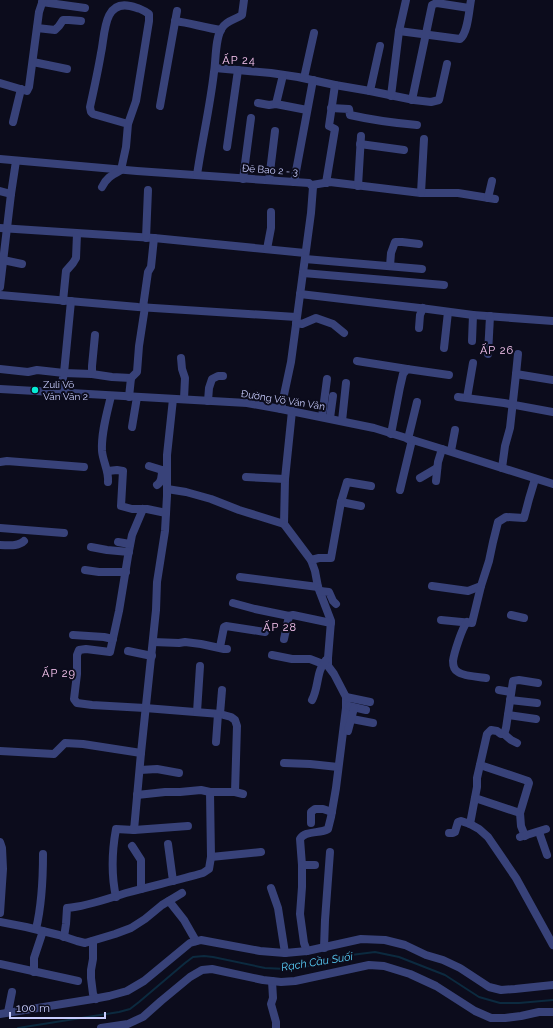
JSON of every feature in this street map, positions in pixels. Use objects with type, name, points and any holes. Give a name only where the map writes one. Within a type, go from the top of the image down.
[{"type":"street","points":[[197,175],[221,29],[227,22],[237,19],[242,15],[244,0]]},
{"type":"street","points":[[391,96],[406,0]]},
{"type":"street","points":[[0,83],[27,90],[29,87],[39,12],[42,1],[85,8]]},
{"type":"street","points":[[102,187],[108,177],[121,170],[126,147],[128,124],[136,101],[149,21],[149,14],[126,2],[111,10],[105,25],[102,52],[90,107],[93,114],[128,124]]},
{"type":"street","points":[[400,31],[426,34],[456,39],[462,38],[466,27],[470,4],[432,5],[426,34],[412,100]]},
{"type":"street","points":[[160,106],[177,11]]},
{"type":"street","points":[[37,28],[55,30],[63,20],[82,21]]},
{"type":"street","points":[[176,21],[221,30]]},
{"type":"street","points":[[294,182],[307,110],[314,33]]},
{"type":"street","points":[[370,91],[380,46]]},
{"type":"street","points":[[32,62],[67,69]]},
{"type":"street","points":[[215,68],[309,79],[412,100],[431,102],[439,100],[447,64]]},
{"type":"street","points":[[227,148],[238,70]]},
{"type":"street","points":[[276,104],[283,75]]},
{"type":"street","points":[[326,183],[335,129],[329,126],[335,85]]},
{"type":"street","points":[[13,122],[21,89]]},
{"type":"street","points":[[258,103],[269,105],[276,104],[307,110]]},
{"type":"street","points":[[331,108],[349,109],[350,115],[370,120],[417,126]]},
{"type":"street","points":[[243,178],[251,118]]},
{"type":"street","points":[[268,180],[275,131]]},
{"type":"street","points":[[358,186],[361,140],[404,150]]},
{"type":"street","points":[[421,193],[424,140]]},
{"type":"street","name":"Đê Bao 2 - 3","points":[[0,159],[121,170],[309,183],[312,185],[330,182],[421,193],[458,193],[491,199],[492,181]]},
{"type":"street","points":[[0,287],[4,228],[16,161]]},
{"type":"street","points":[[281,408],[291,362],[311,213],[312,185]]},
{"type":"street","points":[[0,369],[28,372],[37,370],[131,378],[137,372],[148,272],[151,267],[148,190]]},
{"type":"street","points":[[0,191],[11,194]]},
{"type":"street","points":[[267,248],[271,228],[271,212]]},
{"type":"street","points":[[4,228],[267,248],[305,256],[422,269]]},
{"type":"street","points":[[60,393],[64,373],[67,301],[66,271],[76,258],[77,234]]},
{"type":"street","points":[[390,266],[391,253],[395,242],[419,244]]},
{"type":"street","points":[[3,260],[22,264]]},
{"type":"street","points":[[303,273],[444,285]]},
{"type":"street","points":[[300,294],[473,315],[553,321]]},
{"type":"street","points":[[0,295],[296,320],[302,324],[316,318],[333,324],[344,333]]},
{"type":"street","points":[[419,328],[420,315],[423,308]]},
{"type":"street","points":[[444,348],[448,312]]},
{"type":"street","points":[[472,341],[473,315]]},
{"type":"street","points":[[488,354],[490,316]]},
{"type":"street","points":[[92,374],[94,334]]},
{"type":"street","points":[[502,468],[505,446],[510,428],[518,354]]},
{"type":"street","points":[[181,358],[185,378],[184,400]]},
{"type":"street","points":[[357,361],[450,375]]},
{"type":"street","points":[[467,398],[473,363]]},
{"type":"street","points":[[391,434],[400,387],[407,369]]},
{"type":"street","points":[[516,374],[553,380]]},
{"type":"street","points":[[208,401],[208,388],[212,379],[218,376],[223,376]]},
{"type":"street","points":[[131,378],[133,397],[132,427]]},
{"type":"street","points":[[326,418],[327,379]]},
{"type":"street","points":[[342,421],[346,383]]},
{"type":"street","name":"Đường Võ Văn Vân","points":[[0,389],[246,403],[281,408],[374,428],[553,484]]},
{"type":"street","points":[[108,482],[108,471],[102,451],[103,434],[111,396]]},
{"type":"street","points":[[326,418],[333,396]]},
{"type":"street","points":[[458,397],[504,403],[553,412]]},
{"type":"street","points":[[156,486],[159,484],[165,470],[172,399]]},
{"type":"street","points":[[400,490],[417,402]]},
{"type":"street","points":[[284,524],[292,411]]},
{"type":"street","points":[[451,451],[455,430]]},
{"type":"street","points":[[436,481],[437,468],[442,449]]},
{"type":"street","points":[[0,462],[7,461],[84,467]]},
{"type":"street","points":[[150,466],[165,470]]},
{"type":"street","points":[[420,478],[437,468]]},
{"type":"street","points":[[134,830],[145,708],[152,656],[157,582],[165,531],[167,489],[165,470]]},
{"type":"street","points":[[108,471],[123,471],[121,506],[125,508],[166,513]]},
{"type":"street","points":[[246,477],[286,479]]},
{"type":"street","points":[[441,620],[472,623],[498,522],[506,516],[524,518],[535,479]]},
{"type":"street","points":[[311,560],[331,558],[341,502],[347,482],[371,486]]},
{"type":"street","points":[[167,489],[186,492],[210,499],[284,524],[311,560],[319,589],[331,621],[325,661],[318,676],[315,695],[312,700]]},
{"type":"street","points":[[341,502],[361,506]]},
{"type":"street","points":[[137,795],[201,790],[210,792],[239,793],[237,726],[235,720],[231,717],[219,714],[197,712],[92,705],[77,702],[74,698],[77,674],[77,655],[79,650],[86,649],[110,652],[120,611],[129,548],[132,536],[143,509]]},
{"type":"street","points":[[0,528],[64,533]]},
{"type":"street","points":[[0,545],[14,546],[21,544],[24,541]]},
{"type":"street","points":[[118,542],[129,548]]},
{"type":"street","points":[[91,547],[107,550],[129,548]]},
{"type":"street","points":[[85,570],[99,572],[126,572]]},
{"type":"street","points":[[240,577],[319,589],[329,592],[332,601],[336,604]]},
{"type":"street","points":[[432,586],[468,591],[481,586]]},
{"type":"street","points":[[232,603],[289,616],[293,615],[331,623]]},
{"type":"street","points":[[511,615],[524,618]]},
{"type":"street","points":[[284,639],[289,616]]},
{"type":"street","points":[[467,622],[464,626],[465,631],[453,661],[454,667],[457,672],[464,675],[486,678]]},
{"type":"street","points":[[153,642],[185,642],[224,648],[224,627],[226,626],[265,632]]},
{"type":"street","points":[[73,635],[113,639]]},
{"type":"street","points":[[128,652],[152,656]]},
{"type":"street","points":[[272,655],[292,659],[325,661]]},
{"type":"street","points":[[325,661],[334,674],[349,703],[352,719],[348,731]]},
{"type":"street","points":[[197,712],[200,666]]},
{"type":"street","points":[[504,734],[513,681],[519,680],[538,683]]},
{"type":"street","points":[[216,742],[222,690]]},
{"type":"street","points":[[499,690],[510,696],[537,704]]},
{"type":"street","points":[[349,703],[370,702]]},
{"type":"street","points":[[349,703],[366,710]]},
{"type":"street","points":[[307,951],[304,943],[300,914],[300,902],[302,896],[302,865],[300,839],[307,834],[322,832],[328,829],[349,703]]},
{"type":"street","points":[[508,715],[536,719]]},
{"type":"street","points":[[352,719],[373,723]]},
{"type":"street","points":[[470,824],[477,787],[477,778],[487,734],[492,730],[497,731],[517,743]]},
{"type":"street","points":[[0,751],[54,754],[65,743],[83,744],[141,753]]},
{"type":"street","points":[[284,763],[338,767]]},
{"type":"street","points":[[480,765],[529,783],[520,814],[522,837],[543,830],[547,855]]},
{"type":"street","points":[[140,770],[157,769],[179,773]]},
{"type":"street","points":[[64,937],[67,908],[80,907],[203,873],[210,869],[210,792]]},
{"type":"street","points":[[475,798],[520,814]]},
{"type":"street","points":[[311,823],[311,812],[315,809],[323,809],[332,812]]},
{"type":"street","points":[[449,833],[455,832],[459,821],[479,828],[488,837],[516,878],[553,945]]},
{"type":"street","points":[[116,897],[113,883],[113,846],[116,829],[134,830],[188,826]]},
{"type":"street","points":[[0,842],[2,848],[3,869],[0,912]]},
{"type":"street","points":[[168,844],[173,881]]},
{"type":"street","points":[[132,846],[141,860],[142,889]]},
{"type":"street","points":[[211,857],[261,852]]},
{"type":"street","points":[[324,948],[330,852]]},
{"type":"street","points":[[34,972],[34,958],[40,930],[39,916],[43,887],[43,854]]},
{"type":"street","points":[[302,865],[315,865]]},
{"type":"street","points":[[271,888],[278,908],[285,953]]},
{"type":"street","points":[[0,922],[40,930],[85,943],[131,928],[182,892]]},
{"type":"street","points":[[169,902],[184,920],[196,941]]},
{"type":"street","points":[[12,992],[4,1013],[96,999],[128,991],[144,981],[190,943],[201,940],[260,951],[285,953],[324,948],[361,939],[386,940],[405,945],[443,960],[460,968],[489,987],[501,990],[515,990],[553,985]]},
{"type":"street","points":[[92,941],[94,960],[91,970],[91,978],[93,994],[96,999]]},
{"type":"street","points":[[0,964],[78,981]]},
{"type":"street","points":[[101,1028],[128,1024],[143,1017],[190,977],[202,970],[212,969],[272,981],[295,981],[369,965],[384,966],[410,974],[436,986],[475,1011],[491,1018],[521,1016],[539,1012],[553,1012]]},
{"type":"street","points":[[272,981],[273,998],[271,1004],[276,1022],[276,1028]]},
{"type":"waterway","name":"Rạch Cầu Suối","points":[[18,1028],[130,1009],[193,957],[204,956],[265,968],[286,969],[300,968],[351,955],[375,952],[399,957],[445,975],[479,997],[500,1003],[553,1000]]},
{"type":"place","name":"Zuli Võ Văn Vân 2","points":[[35,390]]},
{"type":"district","name":"ẤP 24","points":[[239,60]]},
{"type":"district","name":"ẤP 26","points":[[497,350]]},
{"type":"district","name":"ẤP 28","points":[[280,627]]},
{"type":"district","name":"ẤP 29","points":[[59,673]]}]
